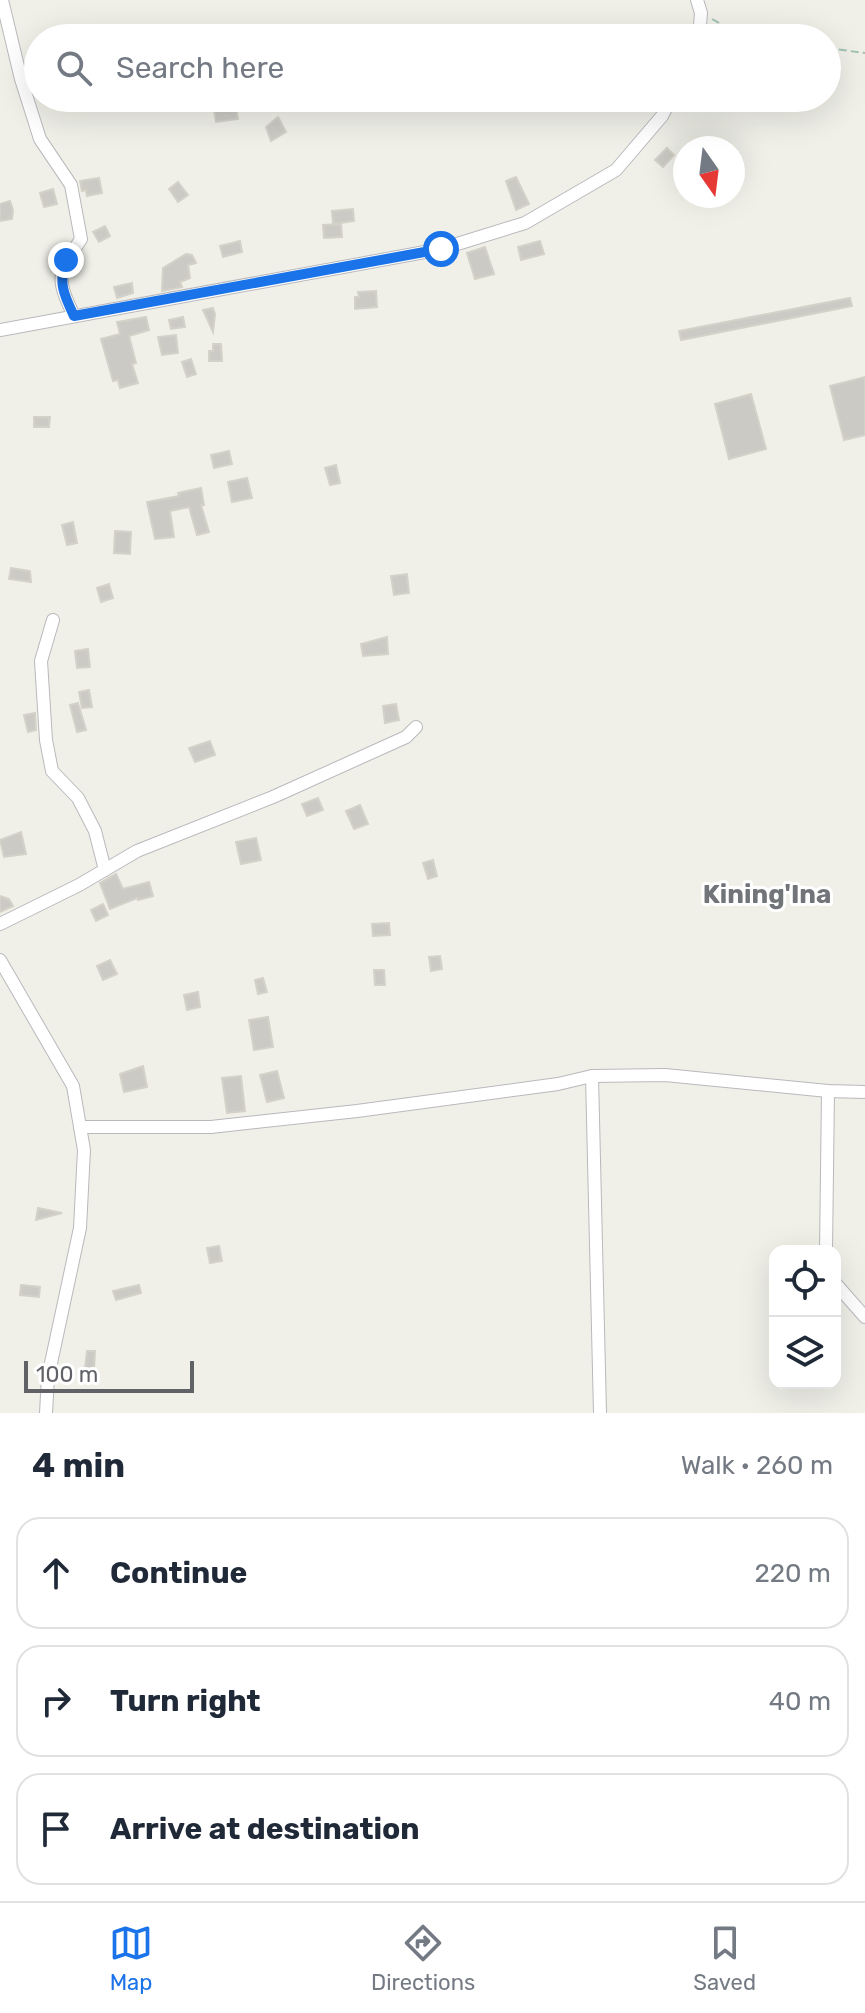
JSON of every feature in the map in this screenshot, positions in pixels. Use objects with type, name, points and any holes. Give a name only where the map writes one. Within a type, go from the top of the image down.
[{"type":"street","points":[[2,0],[24,88]]},
{"type":"street","points":[[31,112],[40,139],[71,185],[81,239],[60,275],[62,290],[74,316]]},
{"type":"street","points":[[0,330],[441,249],[525,223],[616,170],[664,112]]},
{"type":"street","points":[[53,620],[41,661],[46,740],[52,771],[78,798],[95,831],[105,870]]},
{"type":"street","points":[[0,924],[137,851],[273,797],[406,737],[416,727]]},
{"type":"street","points":[[0,960],[73,1086],[84,1150],[80,1228],[48,1377],[46,1413]]},
{"type":"street","points":[[80,1127],[211,1127],[357,1111],[558,1084],[592,1076],[665,1075],[865,1092]]},
{"type":"street","points":[[592,1076],[600,1413]]},
{"type":"street","points":[[826,1245],[828,1091]]},
{"type":"street","points":[[841,1290],[865,1317]]},
{"type":"path","points":[[699,6],[725,24]]},
{"type":"path","points":[[841,50],[865,53]]},
{"type":"building","points":[[214,112],[237,112],[238,119],[216,122]]},
{"type":"building","points":[[278,117],[286,132],[271,141],[266,127]]},
{"type":"building","points":[[667,148],[673,154],[663,167],[655,160]]},
{"type":"building","points":[[516,177],[529,204],[516,210],[506,181]]},
{"type":"building","points":[[99,178],[102,193],[87,196],[86,190],[82,191],[80,181]]},
{"type":"building","points":[[178,182],[188,195],[178,202],[169,189]]},
{"type":"building","points":[[53,189],[57,204],[44,207],[40,193]]},
{"type":"building","points":[[10,201],[12,219],[0,221],[0,204]]},
{"type":"building","points":[[353,209],[354,221],[333,224],[332,211]]},
{"type":"building","points":[[341,224],[342,237],[324,238],[323,225]]},
{"type":"building","points":[[105,226],[110,236],[99,242],[93,232]]},
{"type":"building","points":[[240,241],[242,252],[223,257],[220,246]]},
{"type":"building","points":[[540,241],[544,254],[521,260],[518,247]]},
{"type":"building","points":[[485,247],[494,274],[475,279],[467,253]]},
{"type":"building","points":[[186,254],[192,255],[196,263],[188,265],[190,278],[180,282],[182,287],[162,291],[163,268]]},
{"type":"building","points":[[132,283],[133,293],[117,298],[114,287]]},
{"type":"building","points":[[376,291],[377,307],[355,309],[358,292]]},
{"type":"building","points":[[850,298],[852,306],[681,340],[679,331]]},
{"type":"building","points":[[213,308],[215,314],[213,332],[203,310]]},
{"type":"building","points":[[146,317],[149,330],[129,336],[138,383],[120,388],[118,380],[113,381],[101,339],[120,334],[117,322]]},
{"type":"building","points":[[183,317],[185,327],[171,329],[169,320]]},
{"type":"building","points":[[176,335],[178,353],[162,355],[158,337]]},
{"type":"building","points":[[213,344],[221,344],[222,361],[209,361]]},
{"type":"building","points":[[191,359],[196,374],[187,377],[182,362]]},
{"type":"building","points":[[865,377],[865,435],[844,440],[830,386]]},
{"type":"building","points":[[751,394],[766,449],[729,459],[715,404]]},
{"type":"building","points":[[34,417],[50,417],[49,427],[34,427]]},
{"type":"building","points":[[229,451],[232,464],[214,468],[211,455]]},
{"type":"building","points":[[336,465],[340,483],[330,485],[325,468]]},
{"type":"building","points":[[247,478],[252,498],[232,502],[228,482]]},
{"type":"building","points":[[201,488],[204,505],[201,505],[209,532],[197,535],[189,507],[170,511],[174,537],[155,539],[147,502]]},
{"type":"building","points":[[73,522],[77,543],[67,545],[62,525]]},
{"type":"building","points":[[115,531],[131,532],[130,554],[114,553]]},
{"type":"building","points":[[11,568],[30,571],[31,582],[9,579]]},
{"type":"building","points":[[407,574],[409,593],[394,595],[391,576]]},
{"type":"building","points":[[109,584],[113,598],[101,602],[97,588]]},
{"type":"building","points":[[387,637],[388,654],[363,656],[361,644]]},
{"type":"building","points":[[88,649],[90,667],[77,668],[75,651]]},
{"type":"building","points":[[89,690],[92,707],[82,708],[79,692]]},
{"type":"building","points":[[78,703],[86,730],[77,732],[70,705]]},
{"type":"building","points":[[396,704],[399,720],[385,723],[383,706]]},
{"type":"building","points":[[35,713],[36,730],[28,732],[24,715]]},
{"type":"building","points":[[210,741],[215,755],[195,762],[189,748]]},
{"type":"building","points":[[318,798],[323,810],[307,816],[302,804]]},
{"type":"building","points":[[360,805],[368,824],[354,829],[346,811]]},
{"type":"building","points":[[21,832],[26,854],[4,857],[0,840]]},
{"type":"building","points":[[256,838],[261,860],[241,864],[236,842]]},
{"type":"building","points":[[433,860],[437,876],[428,879],[423,863]]},
{"type":"building","points":[[116,874],[123,889],[149,882],[153,896],[137,898],[110,909],[100,883]]},
{"type":"building","points":[[0,896],[9,899],[13,906],[0,912]]},
{"type":"building","points":[[103,904],[108,915],[96,921],[91,910]]},
{"type":"building","points":[[389,923],[390,935],[373,936],[372,924]]},
{"type":"building","points":[[440,956],[442,969],[431,971],[429,957]]},
{"type":"building","points":[[110,960],[117,974],[103,980],[97,966]]},
{"type":"building","points":[[374,970],[384,970],[385,985],[375,985]]},
{"type":"building","points":[[263,978],[267,992],[258,994],[255,980]]},
{"type":"building","points":[[198,992],[200,1007],[187,1010],[184,995]]},
{"type":"building","points":[[268,1017],[273,1047],[254,1050],[249,1020]]},
{"type":"building","points":[[143,1066],[147,1087],[124,1092],[120,1074]]},
{"type":"building","points":[[277,1071],[284,1098],[267,1102],[260,1075]]},
{"type":"building","points":[[241,1076],[245,1111],[227,1113],[222,1078]]},
{"type":"building","points":[[38,1208],[62,1213],[36,1220]]},
{"type":"building","points":[[219,1246],[222,1261],[210,1263],[207,1248]]},
{"type":"building","points":[[21,1285],[40,1287],[39,1297],[20,1295]]},
{"type":"building","points":[[139,1285],[141,1293],[116,1300],[113,1291]]},
{"type":"building","points":[[87,1351],[95,1351],[94,1369],[85,1368]]},
{"type":"district","name":"Kining'Ina","points":[[767,894]]},
{"type":"route","points":[[66,260],[60,275],[62,290],[74,316],[441,249]]}]
